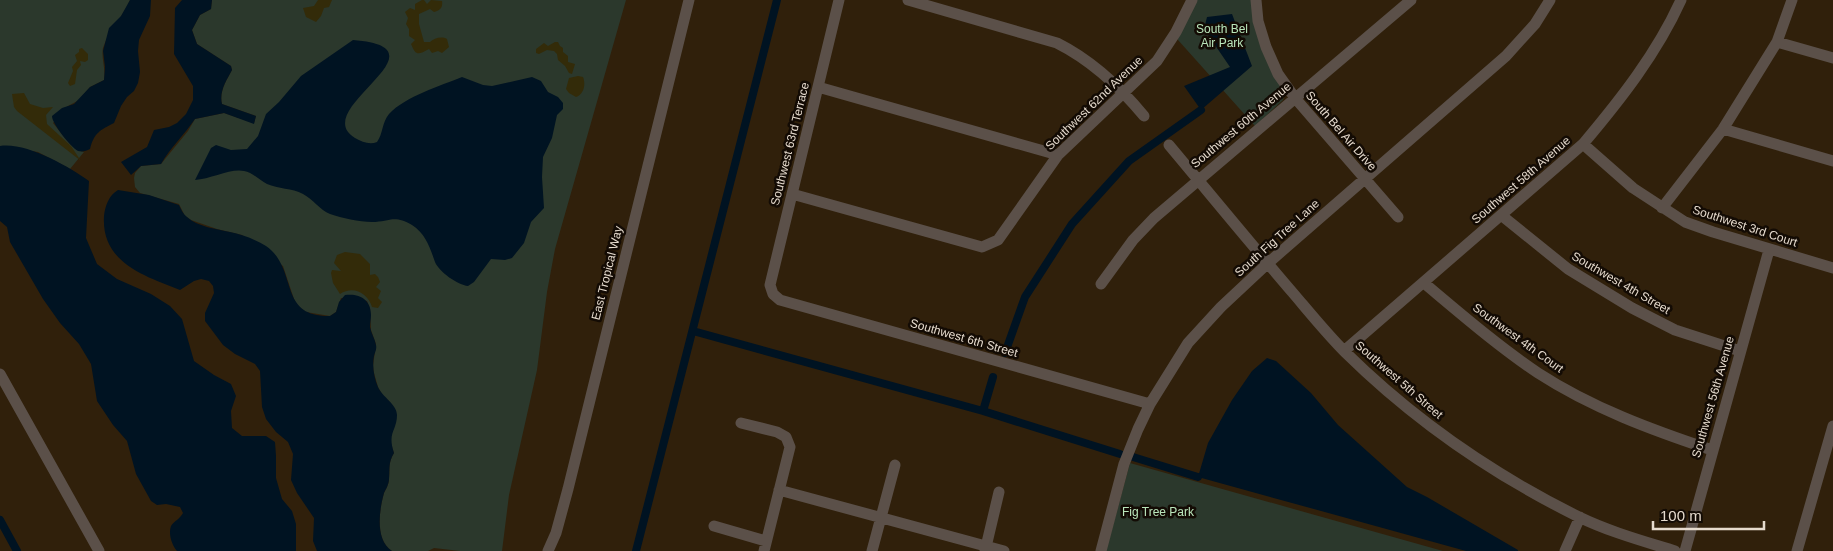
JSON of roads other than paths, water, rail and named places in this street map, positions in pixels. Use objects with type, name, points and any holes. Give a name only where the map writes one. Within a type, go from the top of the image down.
[{"type":"street","name":"East Tropical Way","points":[[548,551],[556,533],[568,489],[689,0]]},
{"type":"street","name":"Southwest 63rd Terrace","points":[[773,294],[770,285],[839,0]]},
{"type":"street","points":[[908,0],[930,3],[1057,43],[1076,52],[1124,92],[1144,116]]},
{"type":"street","name":"Southwest 62nd Avenue","points":[[792,194],[982,247],[990,244],[998,240],[1058,154],[1157,61],[1176,32],[1192,0]]},
{"type":"street","name":"South Bel Air Drive","points":[[1256,0],[1258,21],[1266,48],[1278,74],[1294,98],[1398,217]]},
{"type":"street","name":"Southwest 60th Avenue","points":[[1100,284],[1133,240],[1154,218],[1411,0]]},
{"type":"street","name":"South Fig Tree Lane","points":[[1101,551],[1124,464],[1138,429],[1150,404],[1188,343],[1221,307],[1267,264],[1506,56],[1534,24],[1550,0]]},
{"type":"street","name":"Southwest 58th Avenue","points":[[1344,351],[1583,144],[1617,104],[1649,59],[1673,18],[1681,0]]},
{"type":"street","points":[[1662,208],[1723,129],[1777,42],[1792,0]]},
{"type":"street","points":[[1777,42],[1833,58]]},
{"type":"street","points":[[818,87],[1058,154]]},
{"type":"street","points":[[1723,129],[1833,161]]},
{"type":"street","name":"Southwest 3rd Court","points":[[1583,144],[1633,188],[1685,222],[1769,250],[1833,268]]},
{"type":"street","name":"Southwest 5th Street","points":[[1169,145],[1267,264],[1344,351],[1385,389],[1451,441],[1513,480],[1580,517],[1633,538],[1675,551]]},
{"type":"street","name":"Southwest 4th Street","points":[[1501,215],[1568,269],[1632,308],[1675,330],[1740,351]]},
{"type":"street","name":"Southwest 56th Avenue","points":[[1685,551],[1769,250]]},
{"type":"street","name":"Southwest 4th Court","points":[[1424,283],[1485,334],[1539,373],[1595,405],[1649,429],[1712,450]]},
{"type":"street","name":"Southwest 6th Street","points":[[773,294],[780,300],[1150,404]]},
{"type":"street","points":[[0,374],[99,551]]},
{"type":"street","points":[[714,526],[765,546],[790,447],[786,437],[777,432],[741,423]]},
{"type":"street","points":[[1797,551],[1833,426]]},
{"type":"street","points":[[872,551],[895,465]]},
{"type":"street","points":[[780,490],[986,548],[1004,551]]},
{"type":"street","points":[[986,548],[999,492]]},
{"type":"street","points":[[1565,551],[1580,517]]},
{"type":"water","points":[[130,0],[151,0],[150,16],[139,40],[140,72],[138,83],[134,91],[121,106],[114,123],[98,133],[93,139],[90,149],[78,151],[62,135],[52,116],[62,108],[74,104],[90,87],[104,80],[103,51],[109,28],[121,16]]},
{"type":"water","points":[[182,0],[212,0],[211,9],[200,15],[192,30],[197,44],[231,66],[232,70],[222,91],[222,104],[256,116],[254,124],[224,113],[195,119],[161,164],[141,166],[131,175],[121,162],[147,147],[154,130],[177,123],[186,114],[193,100],[193,86],[174,54],[175,8]]},
{"type":"water","points":[[1232,14],[1252,66],[1201,110],[1184,86],[1230,67],[1204,29],[1207,17]]},
{"type":"water","points":[[353,40],[380,45],[389,55],[385,67],[349,112],[345,126],[355,138],[363,142],[377,142],[389,114],[404,102],[462,77],[483,85],[492,86],[532,77],[541,81],[548,92],[558,97],[563,103],[563,109],[557,115],[552,138],[543,157],[544,208],[531,222],[524,243],[512,258],[505,260],[491,259],[474,282],[468,286],[454,281],[440,270],[424,237],[412,225],[401,220],[392,219],[367,222],[330,214],[303,194],[267,184],[250,173],[239,170],[195,180],[211,148],[216,145],[231,150],[247,149],[258,136],[266,114],[301,76]]},
{"type":"water","points":[[0,146],[34,151],[58,162],[89,181],[86,238],[97,264],[117,279],[151,294],[170,306],[182,319],[194,361],[231,384],[236,396],[231,411],[232,428],[242,436],[266,436],[275,442],[276,478],[282,499],[292,511],[296,524],[296,551],[177,551],[175,549],[170,529],[172,524],[183,513],[180,507],[166,504],[157,505],[151,501],[136,474],[127,441],[113,425],[97,401],[91,364],[79,344],[60,323],[43,299],[10,242],[7,227],[0,221]]},
{"type":"water","points":[[118,190],[149,195],[179,205],[186,216],[197,223],[253,239],[266,246],[276,256],[282,267],[295,300],[302,309],[313,314],[330,316],[336,312],[339,302],[345,295],[359,296],[366,301],[370,309],[370,327],[376,346],[373,364],[375,380],[380,391],[395,407],[397,415],[392,436],[394,453],[390,463],[389,481],[384,493],[380,516],[383,540],[392,551],[317,551],[313,541],[314,518],[297,493],[291,480],[293,454],[288,442],[276,432],[266,419],[262,407],[260,371],[255,364],[235,354],[223,345],[205,321],[205,313],[214,293],[213,286],[209,281],[201,279],[194,281],[180,290],[140,273],[118,256],[110,245],[105,232],[104,216],[108,201]]},
{"type":"water","points":[[1267,358],[1276,361],[1311,393],[1338,425],[1407,487],[1518,551],[1466,551],[1198,477],[1208,443],[1232,400],[1252,371]]},
{"type":"waterway","points":[[636,551],[777,0]]},
{"type":"waterway","points":[[1005,353],[1025,297],[1072,224],[1129,161],[1201,110]]},
{"type":"waterway","points":[[693,331],[983,411],[1120,454]]},
{"type":"waterway","points":[[983,411],[993,377]]},
{"type":"waterway","points":[[1133,457],[1198,477]]},
{"type":"waterway","points":[[0,520],[17,551]]},
{"type":"park label","name":"South Bel Air Park","points":[[1222,36]]},
{"type":"park label","name":"Fig Tree Park","points":[[1158,512]]}]
